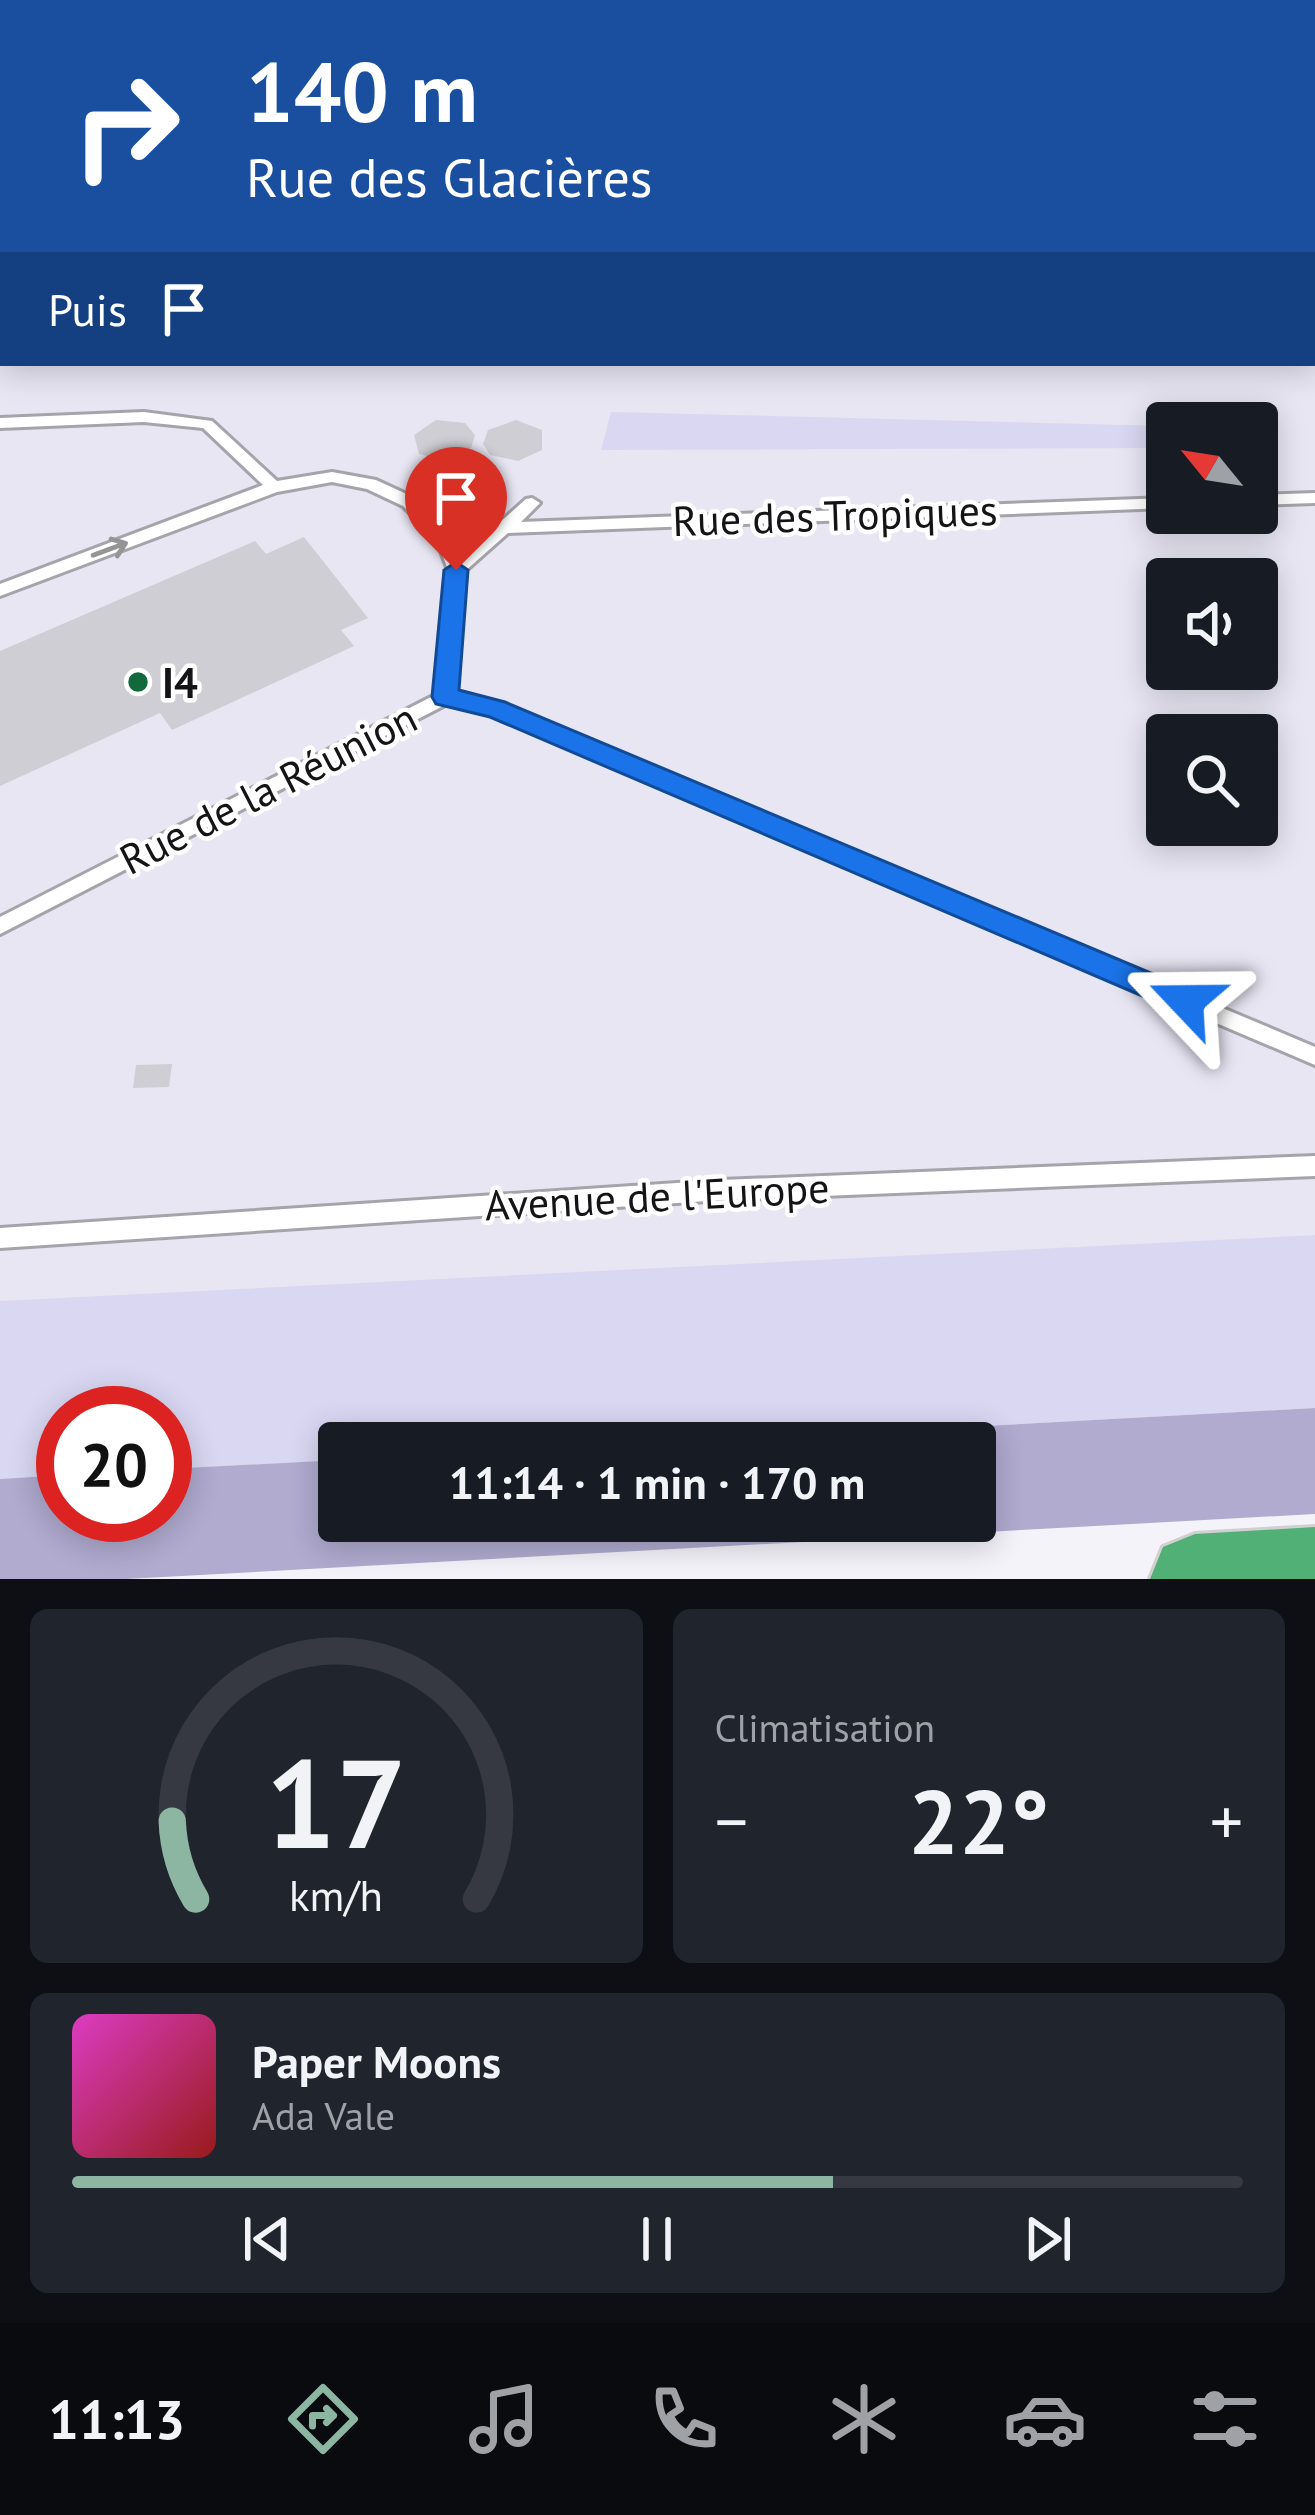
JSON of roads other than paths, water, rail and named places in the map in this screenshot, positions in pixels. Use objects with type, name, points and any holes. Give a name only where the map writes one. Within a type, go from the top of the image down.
[{"type":"highway","points":[[1195,1579],[1315,1572]]},
{"type":"lane","points":[[0,423],[144,417],[207,424],[274,488]]},
{"type":"lane","points":[[0,590],[274,488],[332,477],[409,502],[443,535],[456,570],[445,697]]},
{"type":"lane","points":[[1278,499],[1315,498]]},
{"type":"lane","points":[[456,570],[532,502]]},
{"type":"lane","name":"Rue des Tropiques","points":[[504,528],[1146,504]]},
{"type":"lane","name":"Rue de la Réunion","points":[[0,926],[445,697],[496,709],[1315,1056]]},
{"type":"lane","name":"Avenue de l'Europe","points":[[0,1238],[722,1190],[1315,1166]]},
{"type":"place","name":"I4","points":[[138,682]]}]
